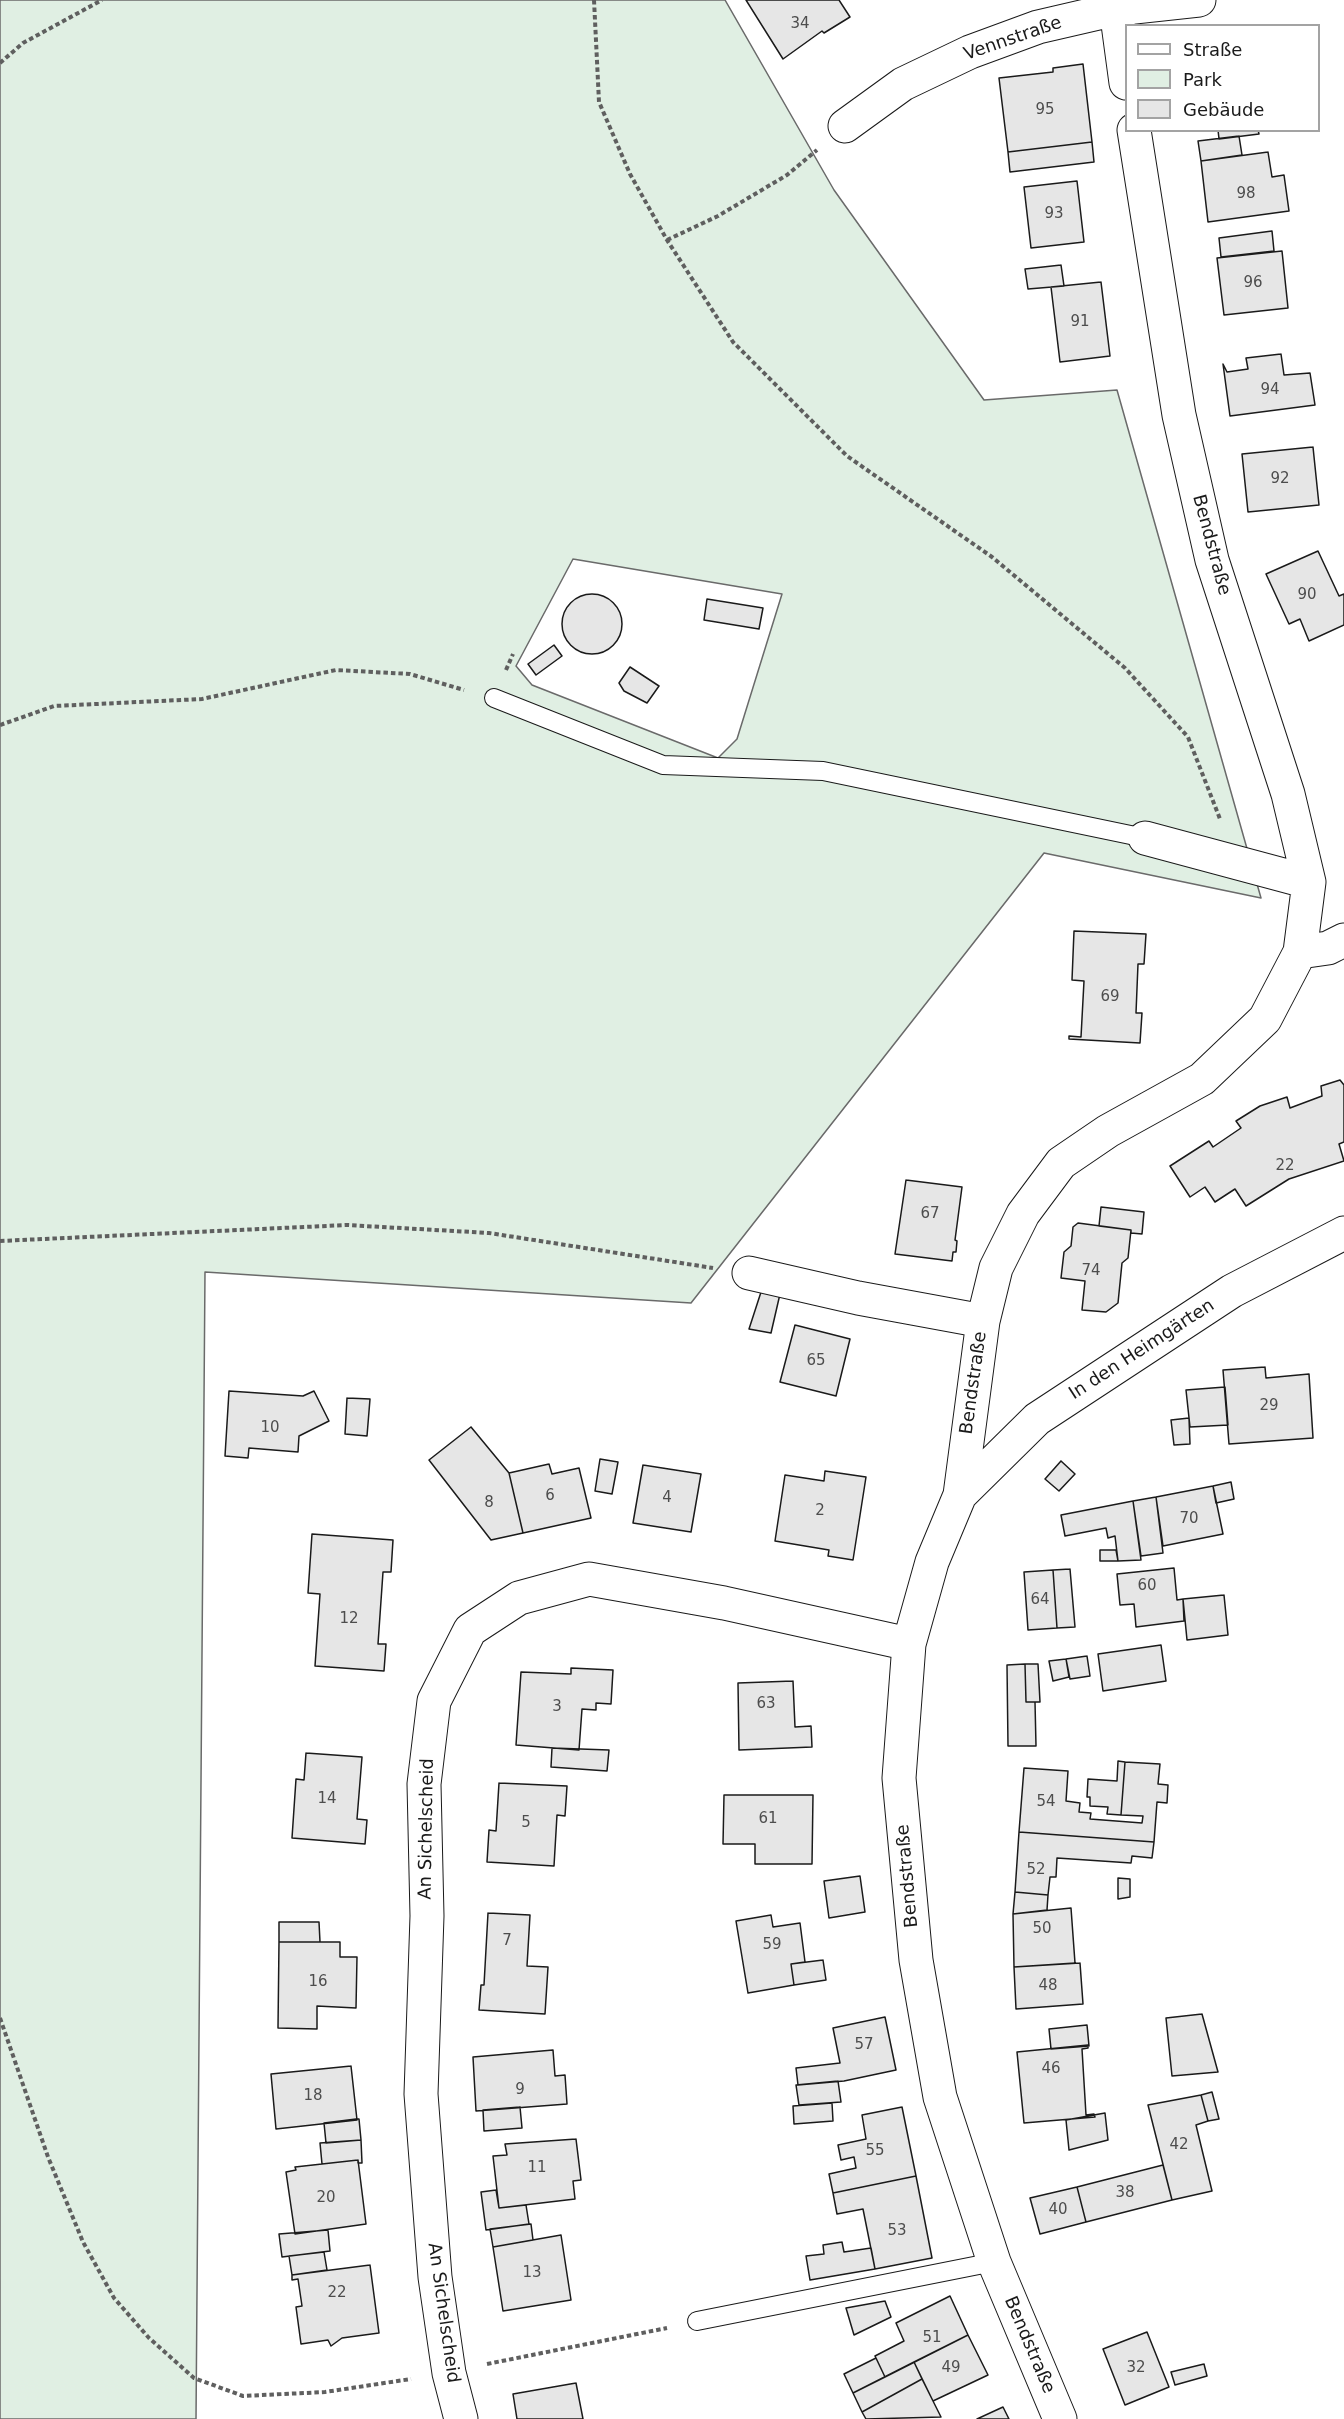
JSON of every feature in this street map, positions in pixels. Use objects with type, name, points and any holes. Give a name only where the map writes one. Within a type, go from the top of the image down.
[{"type":"street","name":"Vennstraße","points":[[845,126],[903,84],[970,52],[1038,27],[1116,9],[1199,0]]},
{"type":"street","points":[[1116,9],[1125,75]]},
{"type":"street","name":"Bendstraße","points":[[1060,2419],[994,2262],[940,2097],[916,1960],[899,1778],[909,1644],[932,1562],[960,1496],[982,1321],[996,1268],[1023,1214],[1061,1163],[1108,1131],[1202,1079],[1264,1019],[1300,952],[1309,882],[1288,794],[1207,538],[1179,415],[1134,132]]},
{"type":"street","points":[[1145,838],[1309,882]]},
{"type":"street","points":[[1300,952],[1328,948],[1344,940]]},
{"type":"street","name":"In den Heimgärten","points":[[960,1496],[1037,1419],[1232,1291],[1344,1233]]},
{"type":"street","name":"Bendstraße","points":[[748,1273],[858,1298],[982,1321]]},
{"type":"street","name":"An Sichelscheid","points":[[461,2419],[449,2373],[435,2277],[421,2094],[426,1916],[424,1784],[434,1701],[470,1630],[519,1598],[589,1579],[724,1603],[909,1644]]},
{"type":"lane","points":[[494,698],[663,765],[823,771],[1145,838]]},
{"type":"lane","points":[[697,2321],[994,2262]]},
{"type":"path","points":[[0,63],[23,43],[102,0]]},
{"type":"path","points":[[594,0],[599,102],[630,174],[667,240],[733,342],[847,456],[992,557],[1132,676],[1188,737],[1234,861]]},
{"type":"path","points":[[667,240],[718,216],[787,175]]},
{"type":"path","points":[[0,725],[54,706],[202,699],[336,670],[410,674],[494,698]]},
{"type":"path","points":[[0,1241],[347,1224],[489,1233],[748,1273]]},
{"type":"path","points":[[0,2018],[48,2157],[88,2251],[114,2298],[148,2338],[194,2378],[243,2396],[325,2392],[449,2373],[697,2321]]},
{"type":"green space","points":[[0,0],[725,0],[834,190],[984,400],[1117,390],[1261,898],[1044,853],[691,1303],[205,1272],[196,2419],[0,2419]],"holes":[[[573,559],[782,594],[737,739],[718,758],[532,685],[516,666]]]},
{"type":"building","points":[[746,0],[839,0],[850,17],[824,33],[822,31],[783,59]]},
{"type":"building","points":[[1083,64],[1092,142],[1008,152],[999,78],[1053,72],[1053,68]]},
{"type":"building","points":[[1218,132],[1258,132],[1259,134],[1219,139]]},
{"type":"building","points":[[1239,136],[1242,155],[1201,161],[1198,141]]},
{"type":"building","points":[[1092,142],[1094,162],[1010,172],[1008,152]]},
{"type":"building","points":[[1268,152],[1272,177],[1284,175],[1289,211],[1208,222],[1201,161]]},
{"type":"building","points":[[1077,181],[1084,242],[1031,248],[1024,187]]},
{"type":"building","points":[[1272,231],[1274,251],[1221,257],[1219,238]]},
{"type":"building","points":[[1282,251],[1288,308],[1224,315],[1217,258]]},
{"type":"building","points":[[1061,265],[1064,286],[1028,289],[1025,269]]},
{"type":"building","points":[[1101,282],[1110,356],[1060,362],[1051,287]]},
{"type":"building","points":[[1281,354],[1284,375],[1310,373],[1315,405],[1230,416],[1223,364],[1227,372],[1248,369],[1246,358]]},
{"type":"building","points":[[1313,447],[1319,505],[1248,512],[1242,454]]},
{"type":"building","points":[[1318,551],[1339,596],[1344,594],[1344,625],[1309,641],[1300,619],[1289,624],[1266,574]]},
{"type":"building","points":[[592,594],[613,603],[622,624],[613,645],[592,654],[571,645],[562,624],[571,603]]},
{"type":"building","points":[[707,599],[763,608],[759,629],[704,620]]},
{"type":"building","points":[[554,645],[562,656],[536,675],[528,664]]},
{"type":"building","points":[[630,667],[659,686],[647,703],[624,691],[619,683]]},
{"type":"building","points":[[1074,931],[1146,934],[1144,964],[1138,964],[1136,1013],[1142,1013],[1140,1043],[1069,1039],[1069,1036],[1081,1037],[1084,981],[1072,980]]},
{"type":"building","points":[[1340,1080],[1344,1085],[1344,1142],[1339,1144],[1344,1161],[1289,1179],[1246,1206],[1235,1189],[1215,1202],[1205,1187],[1190,1197],[1170,1166],[1209,1141],[1213,1147],[1241,1128],[1236,1121],[1260,1106],[1287,1097],[1290,1108],[1322,1096],[1321,1086]]},
{"type":"building","points":[[906,1180],[962,1187],[955,1240],[957,1241],[956,1252],[953,1252],[952,1261],[895,1254]]},
{"type":"building","points":[[1101,1207],[1144,1212],[1142,1234],[1131,1233],[1131,1230],[1099,1226]]},
{"type":"building","points":[[1078,1223],[1131,1230],[1128,1258],[1122,1263],[1118,1303],[1106,1312],[1082,1310],[1085,1281],[1061,1278],[1064,1252],[1071,1246],[1073,1227]]},
{"type":"building","points":[[762,1289],[780,1294],[771,1333],[749,1329]]},
{"type":"building","points":[[795,1325],[850,1339],[836,1396],[780,1382]]},
{"type":"building","points":[[1265,1367],[1266,1378],[1309,1374],[1313,1438],[1229,1444],[1223,1370]]},
{"type":"building","points":[[1225,1387],[1228,1425],[1190,1427],[1186,1390]]},
{"type":"building","points":[[229,1391],[303,1396],[314,1391],[329,1421],[299,1436],[298,1452],[249,1448],[248,1458],[225,1456]]},
{"type":"building","points":[[347,1398],[370,1399],[367,1436],[345,1434]]},
{"type":"building","points":[[1189,1418],[1190,1444],[1174,1445],[1171,1420]]},
{"type":"building","points":[[471,1427],[509,1473],[523,1533],[491,1540],[429,1460]]},
{"type":"building","points":[[600,1459],[618,1462],[612,1494],[595,1491]]},
{"type":"building","points":[[1061,1461],[1075,1474],[1059,1491],[1045,1479]]},
{"type":"building","points":[[549,1464],[552,1474],[579,1468],[591,1518],[523,1533],[509,1473]]},
{"type":"building","points":[[643,1465],[701,1474],[691,1532],[633,1523]]},
{"type":"building","points":[[825,1471],[866,1477],[853,1560],[828,1556],[829,1550],[775,1541],[785,1475],[824,1481]]},
{"type":"building","points":[[1231,1482],[1234,1499],[1216,1503],[1213,1486]]},
{"type":"building","points":[[1213,1486],[1223,1534],[1163,1546],[1156,1497]]},
{"type":"building","points":[[1156,1497],[1163,1553],[1141,1556],[1133,1501]]},
{"type":"building","points":[[1133,1501],[1141,1560],[1118,1561],[1115,1536],[1108,1538],[1106,1528],[1065,1536],[1061,1515]]},
{"type":"building","points":[[312,1534],[393,1540],[391,1572],[383,1572],[378,1644],[386,1644],[384,1671],[315,1666],[320,1594],[308,1593]]},
{"type":"building","points":[[1100,1550],[1116,1550],[1118,1561],[1100,1561]]},
{"type":"building","points":[[1174,1568],[1177,1600],[1183,1599],[1184,1621],[1136,1627],[1134,1604],[1120,1605],[1117,1574]]},
{"type":"building","points":[[1070,1569],[1075,1627],[1057,1628],[1053,1570]]},
{"type":"building","points":[[1053,1570],[1057,1628],[1028,1630],[1024,1572]]},
{"type":"building","points":[[1224,1595],[1228,1635],[1187,1640],[1183,1599]]},
{"type":"building","points":[[1161,1645],[1166,1681],[1103,1691],[1098,1654]]},
{"type":"building","points":[[1087,1656],[1090,1676],[1070,1679],[1066,1659]]},
{"type":"building","points":[[1066,1659],[1069,1677],[1053,1681],[1049,1661]]},
{"type":"building","points":[[1025,1664],[1026,1702],[1035,1702],[1036,1746],[1008,1746],[1007,1665]]},
{"type":"building","points":[[1025,1664],[1038,1664],[1040,1702],[1026,1702]]},
{"type":"building","points":[[571,1668],[613,1670],[611,1704],[596,1703],[596,1710],[582,1709],[579,1750],[516,1745],[521,1672],[571,1674]]},
{"type":"building","points":[[793,1681],[795,1727],[811,1726],[812,1747],[739,1750],[738,1683]]},
{"type":"building","points":[[552,1748],[609,1750],[607,1771],[551,1767]]},
{"type":"building","points":[[306,1753],[362,1757],[357,1819],[367,1820],[365,1844],[292,1838],[296,1779],[304,1780]]},
{"type":"building","points":[[1118,1761],[1125,1762],[1121,1815],[1107,1814],[1108,1807],[1090,1806],[1090,1797],[1087,1797],[1088,1779],[1117,1781]]},
{"type":"building","points":[[1125,1762],[1160,1764],[1158,1784],[1168,1785],[1167,1803],[1157,1802],[1154,1842],[1019,1832],[1024,1768],[1068,1771],[1066,1801],[1080,1803],[1079,1812],[1091,1813],[1090,1819],[1142,1823],[1143,1816],[1121,1815]]},
{"type":"building","points":[[499,1783],[567,1786],[565,1816],[557,1815],[554,1866],[487,1862],[489,1830],[496,1831]]},
{"type":"building","points":[[724,1795],[813,1795],[812,1864],[755,1864],[755,1844],[723,1844]]},
{"type":"building","points":[[1019,1832],[1154,1842],[1152,1858],[1132,1856],[1131,1863],[1057,1858],[1056,1877],[1050,1877],[1048,1895],[1015,1892]]},
{"type":"building","points":[[860,1876],[865,1912],[829,1918],[824,1881]]},
{"type":"building","points":[[1118,1878],[1130,1879],[1130,1897],[1118,1899]]},
{"type":"building","points":[[1015,1892],[1048,1895],[1047,1910],[1013,1914]]},
{"type":"building","points":[[1071,1908],[1075,1963],[1014,1967],[1013,1914]]},
{"type":"building","points":[[488,1913],[530,1915],[527,1966],[548,1967],[545,2014],[479,2010],[481,1985],[484,1985]]},
{"type":"building","points":[[771,1915],[773,1927],[800,1923],[805,1962],[791,1964],[794,1985],[748,1993],[736,1921]]},
{"type":"building","points":[[279,1922],[319,1922],[320,1942],[279,1942]]},
{"type":"building","points":[[279,1942],[340,1942],[340,1957],[357,1957],[356,2008],[317,2006],[317,2029],[278,2028]]},
{"type":"building","points":[[823,1960],[826,1980],[794,1985],[791,1964]]},
{"type":"building","points":[[1080,1963],[1083,2004],[1016,2009],[1014,1967]]},
{"type":"building","points":[[1202,2014],[1218,2072],[1172,2076],[1166,2018]]},
{"type":"building","points":[[885,2017],[896,2070],[844,2081],[798,2085],[796,2068],[840,2063],[833,2028]]},
{"type":"building","points":[[1087,2025],[1089,2046],[1051,2049],[1049,2029]]},
{"type":"building","points":[[1088,2045],[1088,2048],[1082,2049],[1086,2115],[1094,2114],[1095,2117],[1024,2123],[1017,2052]]},
{"type":"building","points":[[553,2050],[555,2076],[565,2075],[567,2104],[476,2111],[473,2057]]},
{"type":"building","points":[[351,2066],[357,2120],[276,2129],[271,2074]]},
{"type":"building","points":[[838,2081],[841,2102],[799,2105],[796,2085]]},
{"type":"building","points":[[1212,2092],[1219,2119],[1208,2121],[1201,2095]]},
{"type":"building","points":[[1201,2095],[1208,2121],[1196,2125],[1212,2191],[1172,2200],[1148,2105]]},
{"type":"building","points":[[832,2103],[833,2121],[794,2124],[793,2106]]},
{"type":"building","points":[[520,2107],[522,2128],[484,2131],[483,2110]]},
{"type":"building","points":[[902,2107],[916,2176],[833,2193],[829,2174],[856,2168],[854,2157],[841,2160],[838,2145],[866,2139],[862,2115]]},
{"type":"building","points":[[1105,2113],[1108,2140],[1069,2150],[1066,2120]]},
{"type":"building","points":[[359,2119],[361,2140],[326,2143],[324,2123]]},
{"type":"building","points":[[576,2139],[581,2180],[573,2181],[575,2199],[499,2208],[493,2156],[507,2155],[505,2144]]},
{"type":"building","points":[[361,2140],[362,2163],[358,2163],[358,2160],[322,2164],[320,2143]]},
{"type":"building","points":[[358,2160],[366,2224],[295,2234],[286,2172],[296,2170],[295,2167]]},
{"type":"building","points":[[1163,2165],[1172,2200],[1086,2222],[1077,2187]]},
{"type":"building","points":[[916,2176],[932,2258],[875,2269],[863,2209],[837,2214],[833,2193]]},
{"type":"building","points":[[1077,2187],[1086,2222],[1040,2234],[1030,2198]]},
{"type":"building","points":[[496,2190],[499,2208],[526,2205],[529,2224],[486,2230],[481,2192]]},
{"type":"building","points":[[531,2224],[533,2240],[493,2247],[490,2229]]},
{"type":"building","points":[[328,2230],[330,2251],[282,2257],[279,2234]]},
{"type":"building","points":[[561,2235],[571,2300],[503,2311],[493,2247]]},
{"type":"building","points":[[842,2242],[844,2252],[871,2248],[875,2269],[810,2280],[806,2256],[824,2254],[823,2245]]},
{"type":"building","points":[[324,2252],[327,2270],[292,2275],[289,2256]]},
{"type":"building","points":[[370,2265],[379,2333],[342,2338],[331,2346],[328,2340],[301,2344],[296,2307],[302,2306],[298,2279],[292,2280],[292,2275]]},
{"type":"building","points":[[950,2296],[968,2335],[885,2377],[875,2356],[904,2341],[896,2323]]},
{"type":"building","points":[[885,2301],[891,2317],[854,2335],[846,2308]]},
{"type":"building","points":[[1147,2332],[1169,2387],[1125,2405],[1103,2349]]},
{"type":"building","points":[[968,2335],[988,2375],[933,2401],[914,2362]]},
{"type":"building","points":[[876,2358],[885,2377],[853,2393],[844,2374]]},
{"type":"building","points":[[914,2362],[922,2379],[862,2412],[853,2393]]},
{"type":"building","points":[[1204,2364],[1207,2376],[1175,2385],[1171,2372]]},
{"type":"building","points":[[922,2379],[941,2417],[866,2419],[862,2412]]},
{"type":"building","points":[[576,2383],[583,2419],[517,2419],[513,2394]]},
{"type":"building","points":[[1003,2407],[1009,2419],[977,2419]]}]
